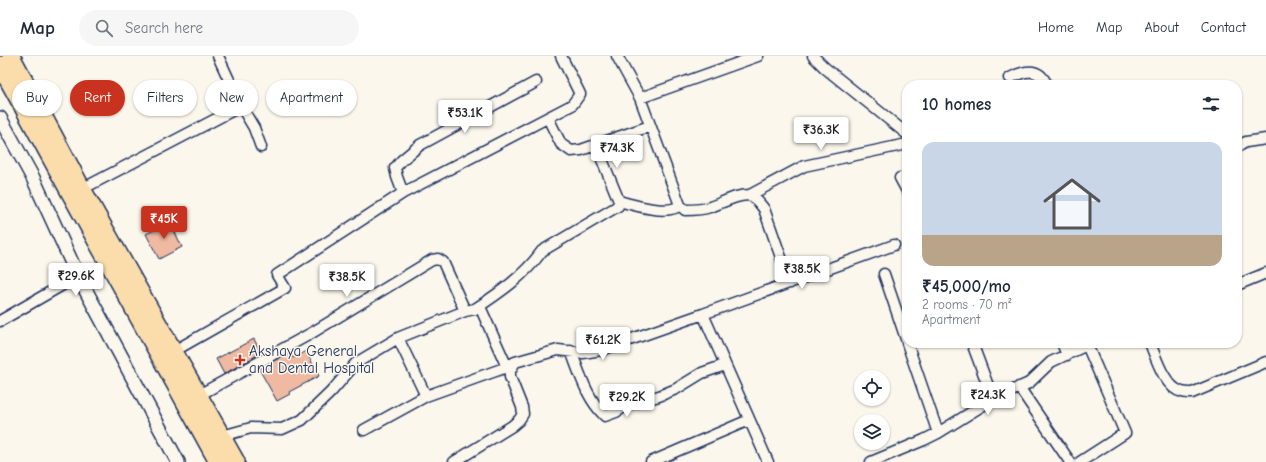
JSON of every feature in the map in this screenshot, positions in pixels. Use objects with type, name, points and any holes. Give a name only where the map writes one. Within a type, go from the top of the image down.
[{"type":"highway","points":[[10,56],[82,189],[236,462]]},
{"type":"highway","points":[[0,65],[218,462]]},
{"type":"street","points":[[218,56],[229,80]]},
{"type":"street","points":[[174,351],[285,288],[277,275],[403,192],[572,105],[580,94],[561,56]]},
{"type":"street","points":[[617,56],[640,98],[680,205],[685,210],[708,208],[741,195],[750,195],[804,166],[902,145]]},
{"type":"street","points":[[640,98],[758,56]]},
{"type":"street","points":[[813,56],[842,82],[902,130]]},
{"type":"street","points":[[1010,78],[1018,74],[1033,71],[1045,80]]},
{"type":"street","points":[[403,192],[395,168],[409,154],[420,145],[536,82]]},
{"type":"street","points":[[82,189],[222,116]]},
{"type":"street","points":[[247,116],[254,128],[261,148]]},
{"type":"street","points":[[0,118],[4,135],[33,178],[78,276],[178,462]]},
{"type":"street","points":[[548,118],[561,144],[571,151],[581,150],[650,126]]},
{"type":"street","points":[[1242,144],[1246,142],[1266,139]]},
{"type":"street","points":[[222,436],[251,428],[282,429],[302,420],[331,392],[356,363],[398,338],[470,310],[495,296],[519,278],[542,251],[618,206],[619,201],[596,145]]},
{"type":"street","points":[[900,178],[902,182]]},
{"type":"street","points":[[750,195],[758,201],[764,209],[790,283]]},
{"type":"street","points":[[619,201],[648,208],[669,210],[680,205]]},
{"type":"street","points":[[364,430],[426,396],[511,364],[558,350],[583,353],[601,350],[894,245]]},
{"type":"street","points":[[199,395],[310,334],[432,260],[438,259],[443,262],[470,310]]},
{"type":"street","points":[[1242,283],[1266,273]]},
{"type":"street","points":[[884,274],[902,327]]},
{"type":"street","points":[[0,321],[78,276]]},
{"type":"street","points":[[454,462],[512,426],[523,414],[522,407],[510,377],[511,364],[484,312],[481,309],[470,310]]},
{"type":"street","points":[[702,314],[768,462]]},
{"type":"street","points":[[398,338],[426,396]]},
{"type":"street","points":[[909,348],[938,433]]},
{"type":"street","points":[[974,348],[993,399]]},
{"type":"street","points":[[1064,348],[1067,355]]},
{"type":"street","points":[[871,462],[938,433],[993,399],[1029,383],[1051,362],[1081,348]]},
{"type":"street","points":[[1080,462],[1125,433],[1091,348]]},
{"type":"street","points":[[1152,348],[1166,381],[1174,388],[1182,392],[1192,393],[1266,363]]},
{"type":"street","points":[[571,351],[590,398],[605,416],[628,405],[670,392],[702,373],[725,365]]},
{"type":"street","points":[[1019,387],[1070,462]]},
{"type":"street","points":[[651,462],[749,420]]},
{"type":"building","points":[[170,222],[182,247],[159,259],[146,234]]},
{"type":"building","points":[[254,339],[261,353],[224,374],[216,359]]},
{"type":"building","points":[[306,351],[319,376],[289,392],[290,394],[277,401],[259,369],[290,352],[293,358]]},
{"type":"place","name":"Akshaya General and Dental Hospital","points":[[240,360]]}]
